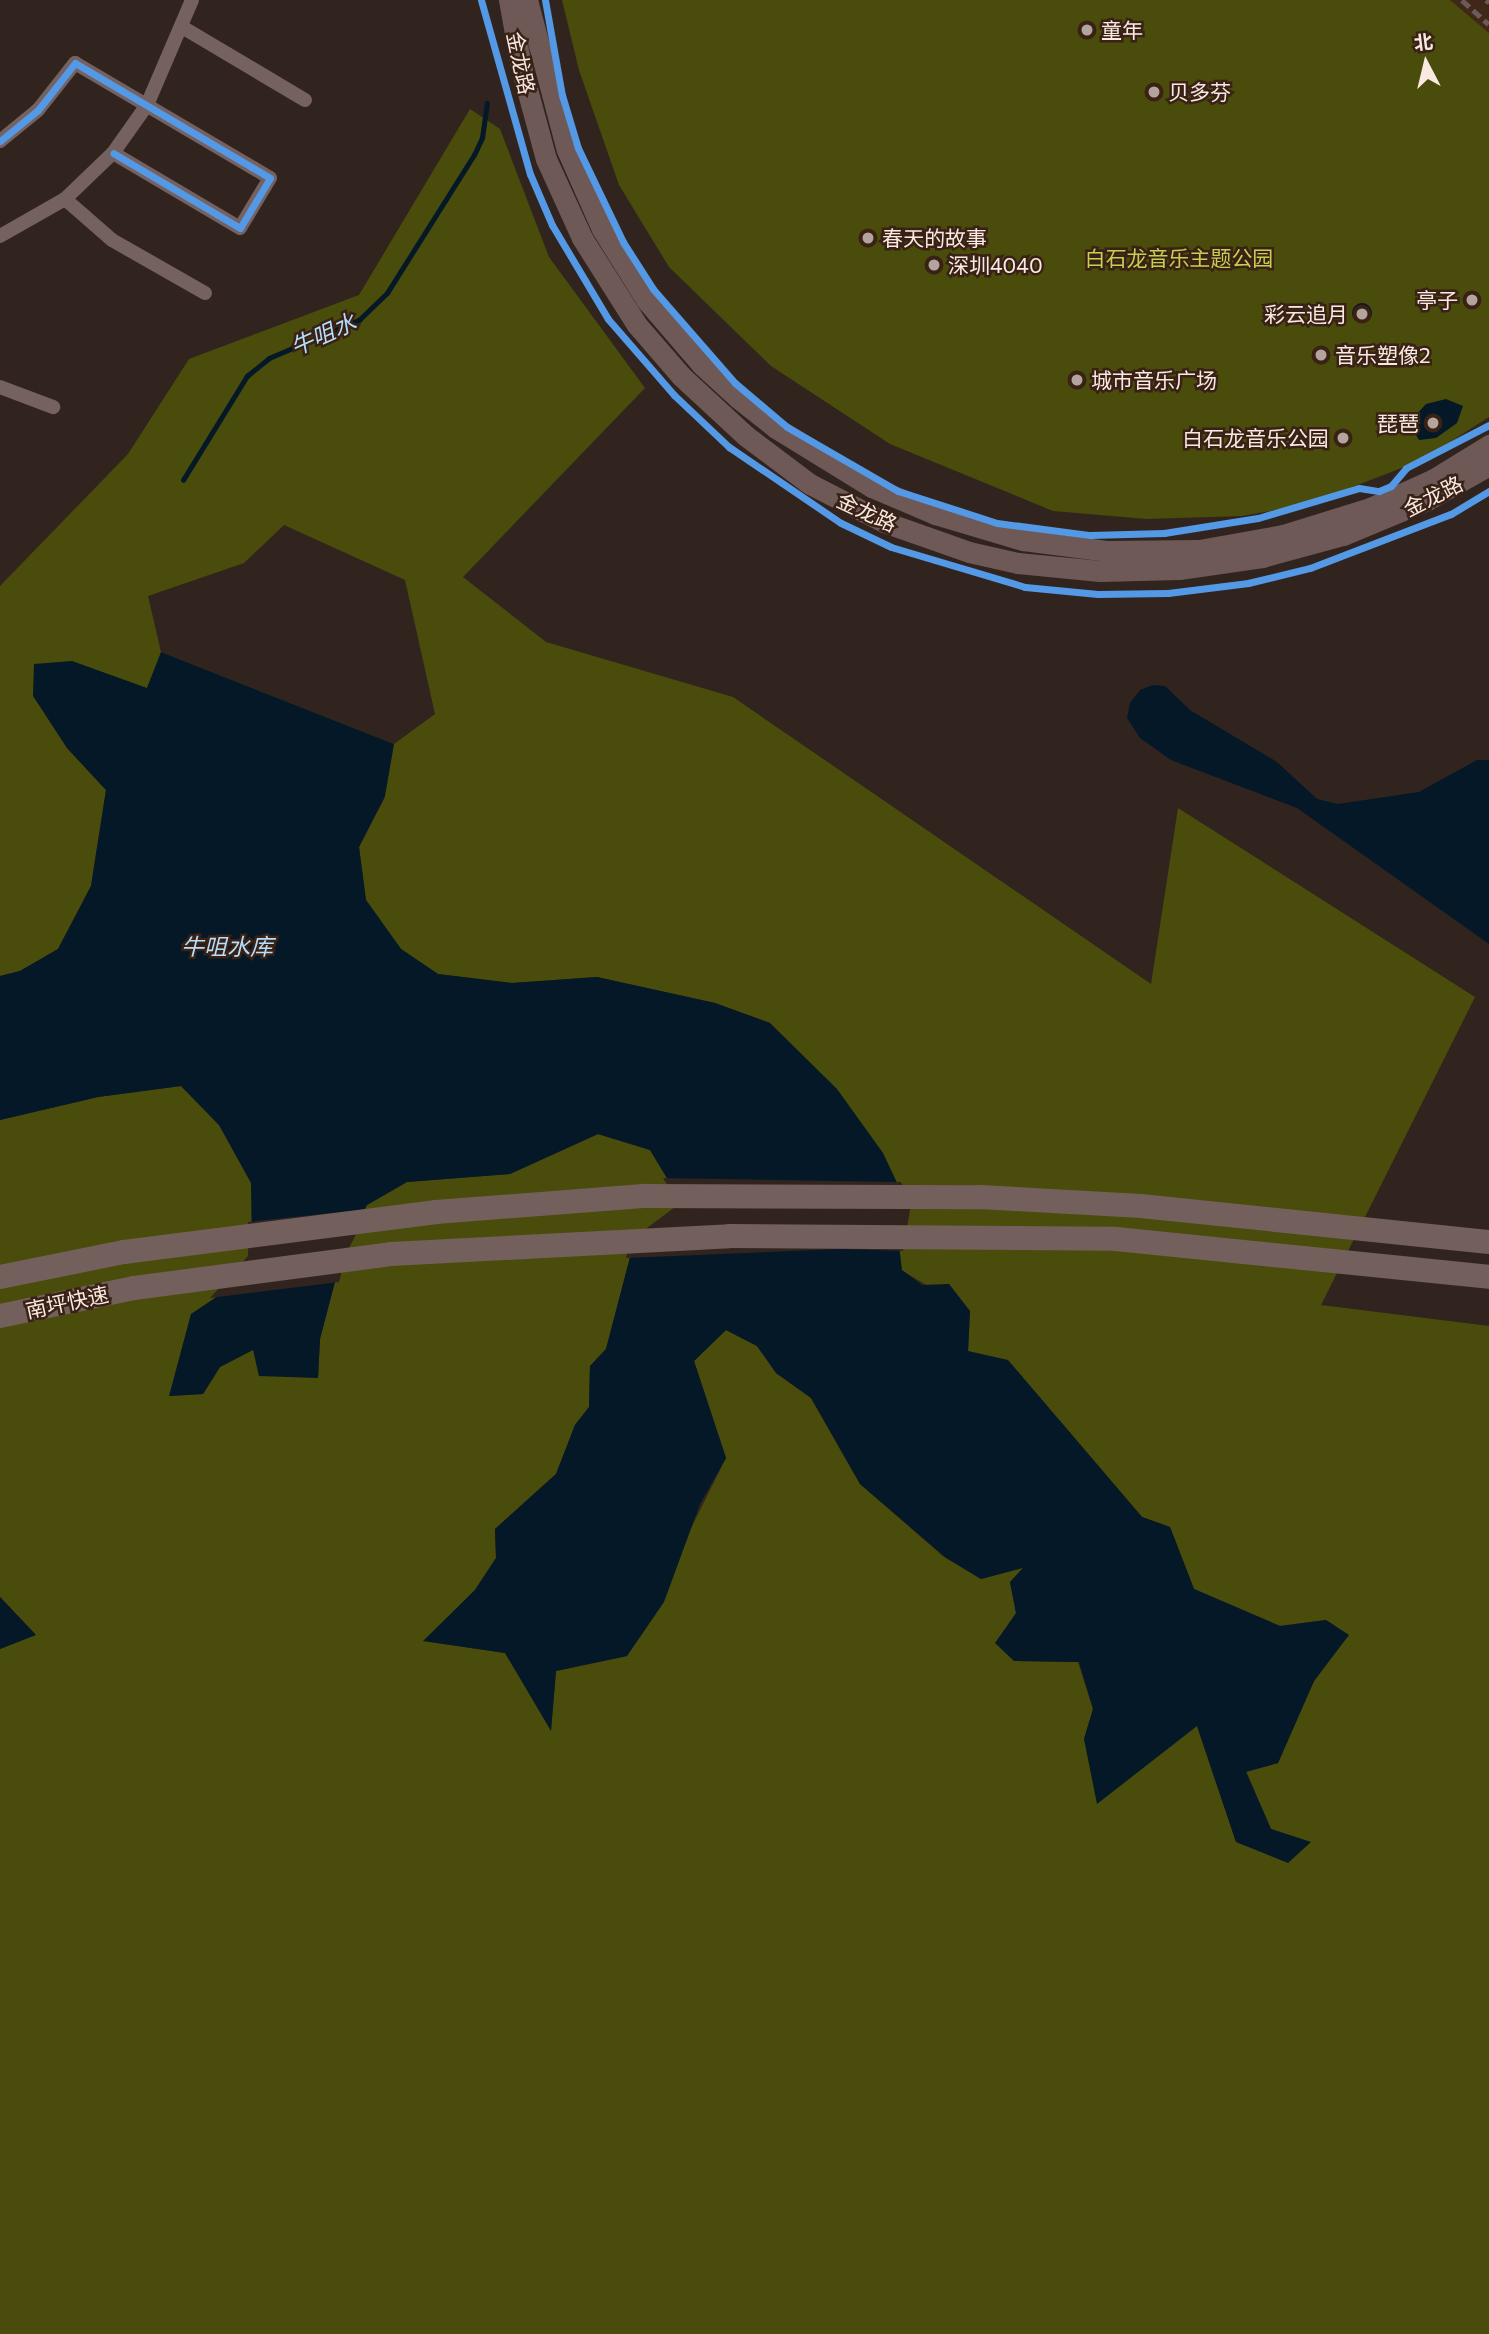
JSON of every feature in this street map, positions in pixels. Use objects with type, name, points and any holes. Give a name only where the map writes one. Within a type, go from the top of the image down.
[{"type":"highway","name":"南坪快速","points":[[0,1277],[124,1252],[436,1212],[646,1196],[1007,1198],[1141,1206],[1489,1241]]},
{"type":"highway","name":"南坪快速","points":[[0,1316],[134,1287],[391,1254],[730,1236],[1116,1239],[1489,1277]]},
{"type":"main road","name":"金龙路","points":[[509,0],[528,96],[550,171],[582,238],[637,325],[681,376],[746,436],[810,484],[884,522],[969,552],[1017,563],[1100,571],[1180,569],[1262,556],[1330,539],[1427,500],[1489,465]]},
{"type":"main road","name":"金龙路","points":[[527,0],[572,163],[602,229],[647,301],[694,356],[738,398],[787,435],[872,487],[935,514],[1023,540],[1106,551],[1199,550],[1283,535],[1359,512],[1434,479],[1489,445]]},
{"type":"street","points":[[0,236],[65,199],[113,153],[146,106],[192,0]]},
{"type":"street","points":[[182,27],[305,100]]},
{"type":"street","points":[[0,141],[38,110],[75,63],[270,178],[240,228],[113,153]]},
{"type":"street","points":[[65,199],[112,240],[205,293]]},
{"type":"street","points":[[0,387],[53,407]]},
{"type":"shaded area","points":[[1450,0],[1489,0],[1489,33]]},
{"type":"green space","name":"白石龙音乐主题公园","points":[[562,0],[1450,0],[1489,33],[1489,417],[1422,460],[1309,504],[1242,516],[1147,519],[1053,511],[890,444],[771,366],[669,267],[619,185],[579,70]]},
{"type":"green space","points":[[470,109],[500,129],[549,257],[645,388],[463,577],[546,642],[733,697],[1151,984],[1178,808],[1475,997],[1321,1305],[1489,1326],[1489,2334],[0,2334],[0,1649],[35,1634],[0,1597],[0,1120],[98,1097],[181,1086],[219,1125],[252,1183],[252,1258],[224,1292],[191,1315],[170,1396],[203,1394],[220,1367],[254,1349],[318,1377],[320,1339],[343,1251],[367,1205],[407,1182],[510,1174],[598,1134],[650,1150],[684,1205],[634,1242],[606,1349],[590,1366],[589,1407],[575,1425],[556,1474],[495,1529],[496,1558],[475,1590],[424,1641],[505,1653],[551,1729],[556,1671],[627,1656],[726,1458],[694,1361],[726,1330],[757,1346],[776,1373],[811,1398],[860,1484],[944,1557],[981,1579],[1024,1567],[1010,1582],[1016,1613],[1014,1661],[1078,1662],[1093,1709],[1084,1739],[1159,1753],[1197,1726],[1236,1842],[1310,1842],[1271,1829],[1246,1771],[1278,1763],[1314,1681],[1348,1635],[1326,1620],[1280,1626],[1194,1589],[1170,1527],[1142,1517],[1060,1421],[968,1352],[970,1311],[901,1270],[899,1246],[770,1023],[715,1003],[597,977],[512,983],[438,974],[401,949],[366,900],[359,847],[385,797],[164,653],[394,744],[435,714],[405,580],[284,525],[244,563],[148,596],[162,652],[147,688],[34,696],[67,748],[106,790],[91,886],[58,949],[20,971],[0,976],[0,586],[128,454],[189,359],[359,295]]},
{"type":"water","points":[[1362,303],[1369,306],[1372,313],[1369,320],[1362,323],[1355,320],[1352,313],[1355,306]]},
{"type":"water","points":[[1446,399],[1463,406],[1457,423],[1436,438],[1419,440],[1412,428],[1415,416],[1426,404]]},
{"type":"water","name":"牛咀水库","points":[[161,652],[394,744],[385,796],[359,847],[366,900],[401,949],[438,974],[512,983],[597,977],[715,1003],[770,1023],[837,1089],[883,1153],[907,1204],[899,1246],[902,1270],[922,1285],[949,1284],[970,1311],[968,1351],[1008,1360],[1142,1517],[1170,1527],[1194,1589],[1280,1626],[1326,1620],[1349,1635],[1314,1681],[1278,1763],[1246,1772],[1271,1829],[1311,1842],[1288,1863],[1236,1842],[1197,1726],[1097,1804],[1084,1739],[1093,1709],[1079,1662],[1014,1661],[995,1643],[1016,1613],[1010,1582],[1023,1568],[981,1579],[945,1557],[860,1484],[811,1398],[776,1373],[757,1346],[726,1330],[694,1361],[726,1458],[700,1504],[664,1602],[627,1656],[556,1671],[551,1731],[505,1653],[423,1641],[475,1590],[496,1558],[495,1529],[556,1474],[575,1425],[589,1407],[590,1366],[606,1349],[634,1242],[683,1205],[650,1150],[598,1134],[510,1174],[407,1182],[367,1205],[343,1251],[320,1339],[318,1378],[259,1376],[253,1350],[220,1367],[203,1394],[169,1396],[191,1314],[224,1292],[252,1258],[251,1183],[219,1125],[181,1086],[98,1097],[0,1120],[0,976],[20,971],[58,949],[91,886],[106,790],[67,748],[33,696],[34,664],[72,661],[147,688]]},
{"type":"water","points":[[1153,685],[1165,686],[1190,710],[1277,762],[1317,799],[1338,804],[1419,792],[1477,760],[1489,760],[1489,944],[1297,808],[1171,760],[1140,738],[1127,718],[1130,703],[1140,690]]},
{"type":"water","points":[[0,1597],[36,1635],[0,1649]]},
{"type":"pier","points":[[663,1178],[901,1182],[911,1204],[903,1251],[842,1249],[626,1258],[631,1240],[679,1204]]},
{"type":"pier","points":[[369,1209],[347,1252],[339,1282],[210,1298],[248,1256],[248,1222]]},
{"type":"waterway","name":"牛咀水","points":[[183,480],[247,376],[269,358],[359,320],[387,293],[474,155],[482,138],[487,103]]},
{"type":"railway","points":[[1462,0],[1489,24]]},
{"type":"cycle path","points":[[481,0],[530,174],[552,225],[608,319],[674,395],[729,447],[841,523],[891,547],[1025,587],[1098,594],[1168,593],[1248,583],[1310,568],[1451,514],[1489,491]]},
{"type":"cycle path","points":[[545,0],[562,95],[578,148],[623,242],[653,289],[735,383],[787,427],[898,491],[997,523],[1090,535],[1164,533],[1258,518],[1359,488],[1379,491],[1391,486],[1406,468],[1489,425]]},
{"type":"cycle path","points":[[0,141],[38,110],[75,63],[270,178],[240,228],[113,153]]},
{"type":"place","name":"童年","points":[[1087,30]]},
{"type":"place","name":"贝多芬","points":[[1154,92]]},
{"type":"place","name":"春天的故事","points":[[868,238]]},
{"type":"place","name":"深圳4040","points":[[934,265]]},
{"type":"place","name":"亭子","points":[[1472,300]]},
{"type":"place","name":"彩云追月","points":[[1362,314]]},
{"type":"place","name":"音乐塑像2","points":[[1321,355]]},
{"type":"place","name":"城市音乐广场","points":[[1077,380]]},
{"type":"place","name":"琵琶","points":[[1433,423]]},
{"type":"place","name":"白石龙音乐公园","points":[[1343,438]]}]
